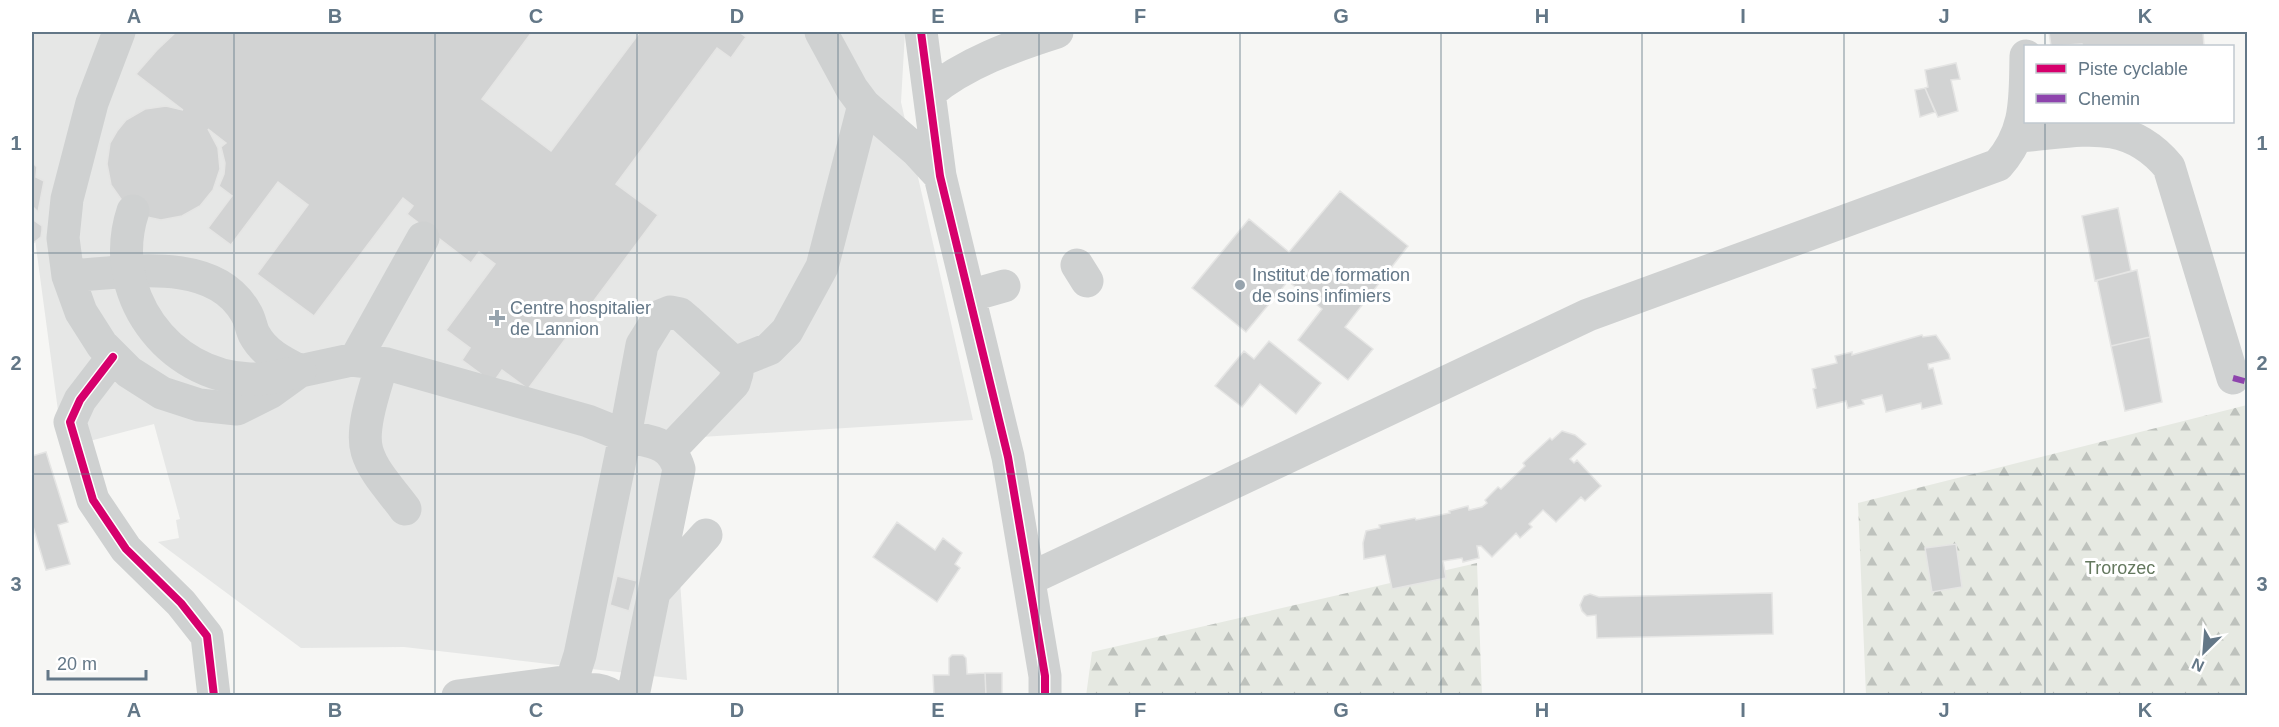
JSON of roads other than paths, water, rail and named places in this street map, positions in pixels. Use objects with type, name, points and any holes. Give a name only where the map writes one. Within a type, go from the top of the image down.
[{"type":"street","points":[[119,32],[92,104],[67,199],[63,238],[68,276],[81,312],[102,345],[129,372],[162,393],[199,405],[237,409],[271,392],[300,371]]},
{"type":"street","points":[[821,32],[852,89],[864,105],[917,151],[940,176]]},
{"type":"street","points":[[921,32],[940,176],[1008,457],[1029,579],[1045,696]]},
{"type":"street","points":[[929,93],[945,80],[1020,43],[1057,32]]},
{"type":"street","points":[[1029,579],[1588,315],[1998,165],[2018,136],[2023,116],[2024,86]]},
{"type":"street","points":[[734,363],[779,358],[787,331],[822,267],[864,105]]},
{"type":"street","points":[[2018,136],[2105,130],[2124,133],[2141,140],[2158,153],[2169,167],[2233,378]]},
{"type":"street","points":[[133,211],[126,249],[128,274],[138,305],[161,340],[180,356],[202,368],[226,376],[251,379],[369,362],[588,420],[625,436],[660,444],[670,450],[679,470],[678,480],[633,696]]},
{"type":"street","points":[[405,509],[375,469],[366,448],[369,362],[423,238]]},
{"type":"street","points":[[68,276],[170,270],[202,278],[230,291],[247,313],[255,335],[273,358],[300,371]]},
{"type":"street","points":[[969,296],[1004,286]]},
{"type":"street","points":[[569,691],[580,655],[642,345],[660,316],[670,312],[680,314],[734,363],[737,373],[734,383],[670,450]]},
{"type":"street","points":[[113,357],[80,400],[70,422],[93,500],[126,549],[181,603],[207,636],[214,696]]},
{"type":"street","points":[[655,592],[706,535]]},
{"type":"street","points":[[458,696],[595,689],[606,691],[613,696]]},
{"type":"place","name":"Institut de formation de soins infimiers","points":[[1240,285]]},
{"type":"place","name":"Centre hospitalier de Lannion","points":[[497,318]]},
{"type":"park label","name":"Trorozec","points":[[2120,568]]}]
